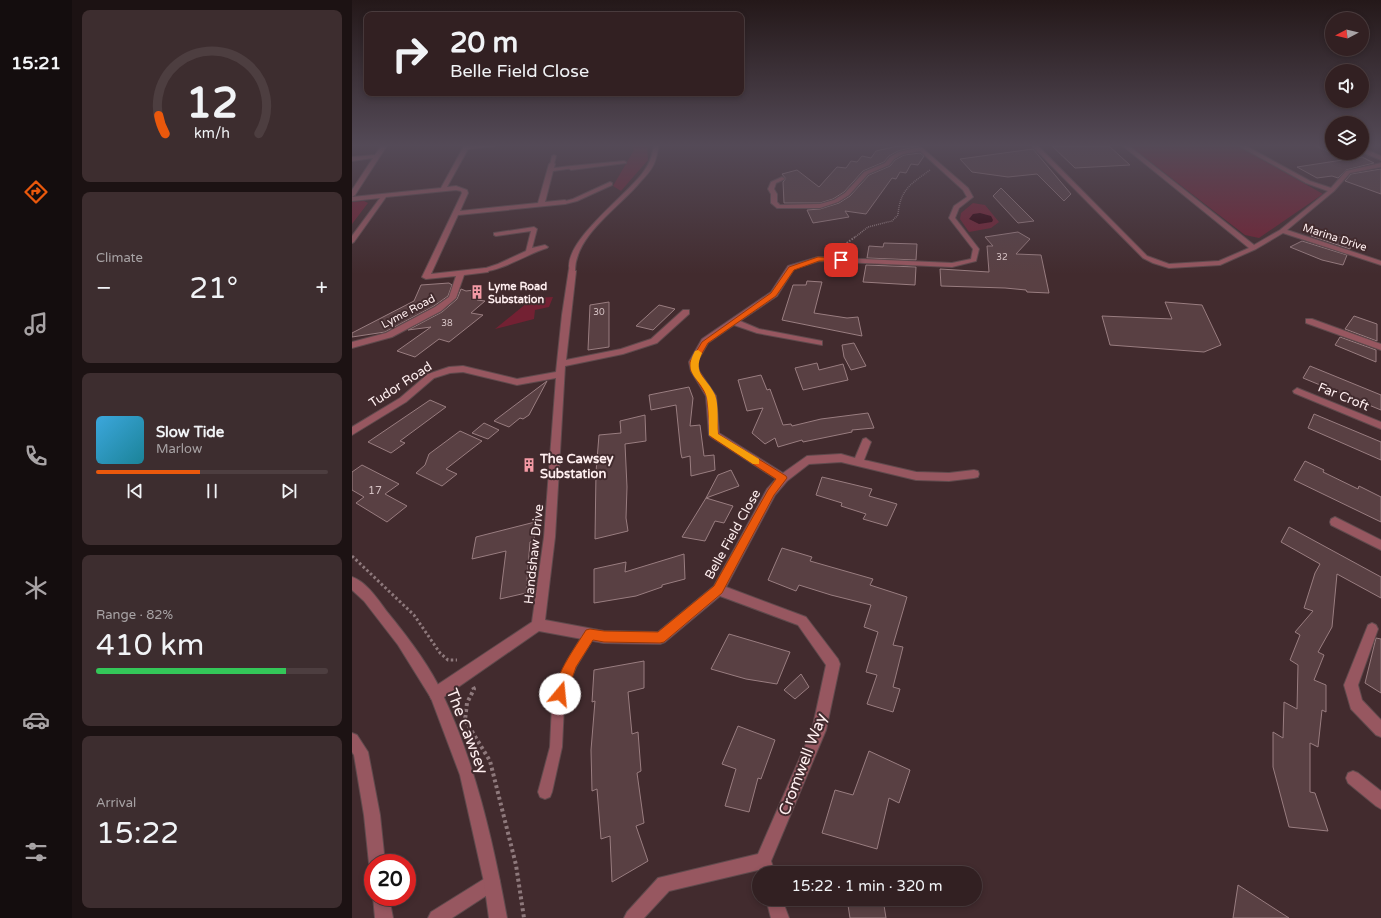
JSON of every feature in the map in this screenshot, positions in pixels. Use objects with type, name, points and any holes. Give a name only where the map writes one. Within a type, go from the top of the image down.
[{"type":"street","name":"Lyme Road","points":[[444,190],[451,189]]},
{"type":"street","name":"Lyme Road","points":[[352,345],[389,335],[438,309],[452,298],[461,273],[426,277],[465,193],[464,190],[459,189]]},
{"type":"street","points":[[541,204],[545,189]]},
{"type":"street","points":[[771,189],[774,194],[774,203],[779,207],[820,206],[841,198],[850,189]]},
{"type":"street","points":[[783,478],[714,435],[711,396],[695,371],[694,362],[705,342],[774,294],[791,268],[818,259],[952,265],[974,260],[976,249],[952,218],[956,207],[970,197],[966,189]]},
{"type":"street","points":[[1077,189],[1145,257],[1155,262],[1170,266],[1220,264],[1254,248],[1282,231],[1332,190]]},
{"type":"street","points":[[1180,189],[1254,248]]},
{"type":"street","points":[[352,199],[444,190]]},
{"type":"street","points":[[352,241],[384,196]]},
{"type":"street","points":[[455,213],[565,202]]},
{"type":"street","points":[[352,227],[362,226]]},
{"type":"street","name":"Marina Drive","points":[[1282,231],[1381,263]]},
{"type":"street","points":[[461,273],[485,270]]},
{"type":"street","name":"Handshaw Drive","points":[[538,625],[545,589],[550,540],[561,369],[566,308],[572,271]]},
{"type":"street","points":[[561,369],[654,341],[686,312]]},
{"type":"street","points":[[1309,321],[1381,347]]},
{"type":"street","points":[[735,322],[757,332],[819,344]]},
{"type":"street","name":"Tudor Road","points":[[352,432],[403,400],[431,376],[449,370],[463,369],[517,382],[561,369]]},
{"type":"street","name":"Far Croft","points":[[1297,391],[1381,426]]},
{"type":"street","points":[[858,462],[866,442]]},
{"type":"street","name":"Belle Field Close","points":[[538,625],[604,637],[660,638],[718,590],[771,492],[783,478],[807,460],[841,458],[916,476],[949,477],[974,474]]},
{"type":"street","points":[[1335,522],[1381,545]]},
{"type":"street","name":"The Cawsey","points":[[352,582],[368,597],[403,642],[436,694],[467,775],[492,882],[498,918]]},
{"type":"street","name":"Cromwell Way","points":[[718,590],[802,621],[833,664],[819,730],[765,866]]},
{"type":"street","points":[[436,694],[538,625]]},
{"type":"street","points":[[1372,629],[1351,685],[1356,704],[1381,730]]},
{"type":"street","points":[[352,740],[361,752],[372,815],[376,854]]},
{"type":"street","points":[[1353,778],[1381,801]]},
{"type":"street","name":"Cromwell Way","points":[[633,918],[664,884],[752,869]]},
{"type":"street","points":[[437,918],[492,882]]},
{"type":"street","points":[[382,906],[384,918]]},
{"type":"street","points":[[776,906],[780,918]]},
{"type":"lane","points":[[565,202],[575,200],[599,189]]},
{"type":"lane","points":[[572,271],[573,258],[584,238],[630,189]]},
{"type":"lane","points":[[496,234],[534,229],[529,250]]},
{"type":"lane","points":[[485,270],[499,266],[529,250],[545,247]]},
{"type":"lane","points":[[545,792],[556,747],[558,705],[562,684],[572,663],[590,634]]},
{"type":"path","points":[[826,259],[868,227],[892,221],[898,215],[899,202],[906,189]]},
{"type":"shaded area","points":[[1185,189],[1314,189],[1323,194],[1259,238],[1245,235]]},
{"type":"shaded area","points":[[364,201],[368,203],[352,224],[352,202]]},
{"type":"shaded area","points":[[973,203],[985,205],[999,222],[991,228],[969,232],[960,219],[961,213]]},
{"type":"shaded area","points":[[980,213],[991,216],[993,220],[992,222],[979,224],[969,219],[973,214]]},
{"type":"shaded area","points":[[553,297],[549,307],[535,310],[534,319],[495,329],[533,298]]},
{"type":"building","points":[[783,189],[847,189],[833,199],[820,203],[784,203]]},
{"type":"building","points":[[856,189],[884,189],[866,214],[845,211],[849,217],[813,223],[807,210],[820,209],[839,203],[850,196]]},
{"type":"building","points":[[1002,189],[1034,221],[1018,223],[993,196]]},
{"type":"building","points":[[1052,189],[1067,189],[1071,194],[1064,201]]},
{"type":"building","points":[[1367,189],[1381,189],[1381,194]]},
{"type":"building","points":[[1018,232],[1030,239],[1016,254],[1041,255],[1049,293],[1027,292],[1026,290],[1005,288],[941,286],[940,269],[989,272],[987,246],[993,246],[985,237]]},
{"type":"building","points":[[1317,233],[1353,240],[1350,249],[1311,236]]},
{"type":"building","points":[[1302,241],[1347,255],[1343,265],[1322,260],[1290,247]]},
{"type":"building","points":[[884,243],[917,244],[916,260],[867,258],[869,246],[883,247]]},
{"type":"building","points":[[866,265],[916,267],[915,285],[863,282]]},
{"type":"building","points":[[807,281],[822,282],[814,313],[847,318],[858,317],[862,336],[782,320],[793,285],[806,285]]},
{"type":"building","points":[[449,283],[452,285],[448,296],[434,306],[385,332],[352,337],[352,333],[414,301],[421,285]]},
{"type":"building","points":[[461,289],[466,291],[482,289],[477,300],[485,301],[471,313],[483,315],[449,342],[439,339],[415,357],[397,351],[431,327],[408,330],[442,312],[457,299]]},
{"type":"building","points":[[609,302],[609,347],[588,350],[590,305]]},
{"type":"building","points":[[1165,302],[1202,305],[1221,345],[1204,352],[1110,345],[1102,316],[1172,319]]},
{"type":"building","points":[[659,305],[675,309],[653,330],[636,326]]},
{"type":"building","points":[[1354,316],[1377,324],[1377,341],[1345,329]]},
{"type":"building","points":[[1340,337],[1376,350],[1376,362],[1335,345]]},
{"type":"building","points":[[854,343],[866,366],[851,370],[844,357],[842,345]]},
{"type":"building","points":[[817,363],[819,370],[843,364],[848,380],[803,390],[795,368]]},
{"type":"building","points":[[1310,366],[1381,395],[1381,410],[1303,378]]},
{"type":"building","points":[[761,375],[767,390],[770,389],[783,425],[791,424],[792,426],[821,419],[868,413],[874,428],[852,430],[852,432],[803,442],[802,440],[778,447],[775,438],[765,444],[752,433],[763,408],[747,411],[738,380]]},
{"type":"building","points":[[547,381],[529,415],[523,419],[520,418],[509,427],[494,421]]},
{"type":"building","points":[[689,387],[693,398],[690,426],[700,425],[704,456],[714,455],[715,470],[691,476],[690,456],[682,458],[681,454],[676,405],[651,410],[649,395]]},
{"type":"building","points":[[430,400],[446,407],[400,441],[405,443],[391,453],[368,442]]},
{"type":"building","points":[[1314,414],[1381,442],[1381,460],[1308,428]]},
{"type":"building","points":[[645,415],[646,441],[625,444],[627,487],[626,518],[628,531],[595,539],[596,472],[599,435],[621,433],[620,421]]},
{"type":"building","points":[[484,423],[499,430],[488,439],[472,433]]},
{"type":"building","points":[[460,431],[482,441],[446,469],[457,474],[442,486],[416,473],[425,465],[429,454]]},
{"type":"building","points":[[1305,461],[1324,470],[1323,472],[1358,489],[1359,486],[1381,497],[1381,522],[1294,480]]},
{"type":"building","points":[[362,465],[399,484],[385,494],[407,506],[387,522],[356,503],[364,497],[352,490],[352,472]]},
{"type":"building","points":[[731,470],[739,486],[706,498],[718,475]]},
{"type":"building","points":[[822,477],[872,489],[869,496],[897,504],[887,526],[863,519],[866,514],[841,506],[842,503],[816,495]]},
{"type":"building","points":[[706,498],[733,506],[724,523],[715,521],[705,541],[682,537]]},
{"type":"building","points":[[535,522],[534,541],[530,542],[526,593],[500,599],[506,551],[472,559],[476,537]]},
{"type":"building","points":[[1289,527],[1381,577],[1381,598],[1337,574],[1332,627],[1318,652],[1324,655],[1314,680],[1326,685],[1326,712],[1322,710],[1318,747],[1310,743],[1310,792],[1315,793],[1328,831],[1289,827],[1273,767],[1273,732],[1283,738],[1284,702],[1297,709],[1298,665],[1290,660],[1300,635],[1295,632],[1313,611],[1304,608],[1315,573],[1320,564],[1281,542]]},
{"type":"building","points":[[782,548],[812,557],[810,561],[873,579],[870,585],[907,597],[893,645],[903,647],[893,687],[900,689],[893,712],[867,704],[877,675],[866,672],[878,632],[864,627],[871,605],[799,585],[796,591],[768,580]]},
{"type":"building","points":[[684,554],[685,579],[662,585],[662,587],[636,596],[594,603],[594,569],[626,562],[625,572]]},
{"type":"building","points":[[729,634],[790,652],[777,684],[746,679],[711,669]]},
{"type":"building","points":[[1376,638],[1381,639],[1381,693],[1365,683]]},
{"type":"building","points":[[644,661],[644,688],[628,692],[632,734],[638,732],[641,771],[637,773],[644,823],[636,826],[648,861],[612,882],[610,836],[601,839],[597,789],[592,791],[591,750],[595,701],[592,702],[594,670]]},
{"type":"building","points":[[801,674],[809,687],[795,699],[784,690]]},
{"type":"building","points":[[738,726],[775,740],[761,779],[758,778],[749,812],[725,806],[736,769],[722,764]]},
{"type":"building","points":[[869,751],[910,770],[899,803],[889,798],[877,849],[822,833],[835,790],[853,795]]},
{"type":"building","points":[[1238,885],[1289,918],[1233,918]]},
{"type":"building","points":[[848,906],[884,906],[886,918],[850,918]]},
{"type":"slow traffic","points":[[698,353],[694,362],[695,371],[711,396],[714,435],[756,461]]},
{"type":"place","name":"Lyme Road Substation","points":[[477,292]]},
{"type":"place","name":"The Cawsey Substation","points":[[529,465]]},
{"type":"route","points":[[560,694],[562,684],[572,663],[590,634],[604,637],[660,638],[718,590],[771,492],[783,478],[714,435],[711,396],[695,371],[694,362],[705,342],[774,294],[791,268],[818,259],[841,260]]}]
